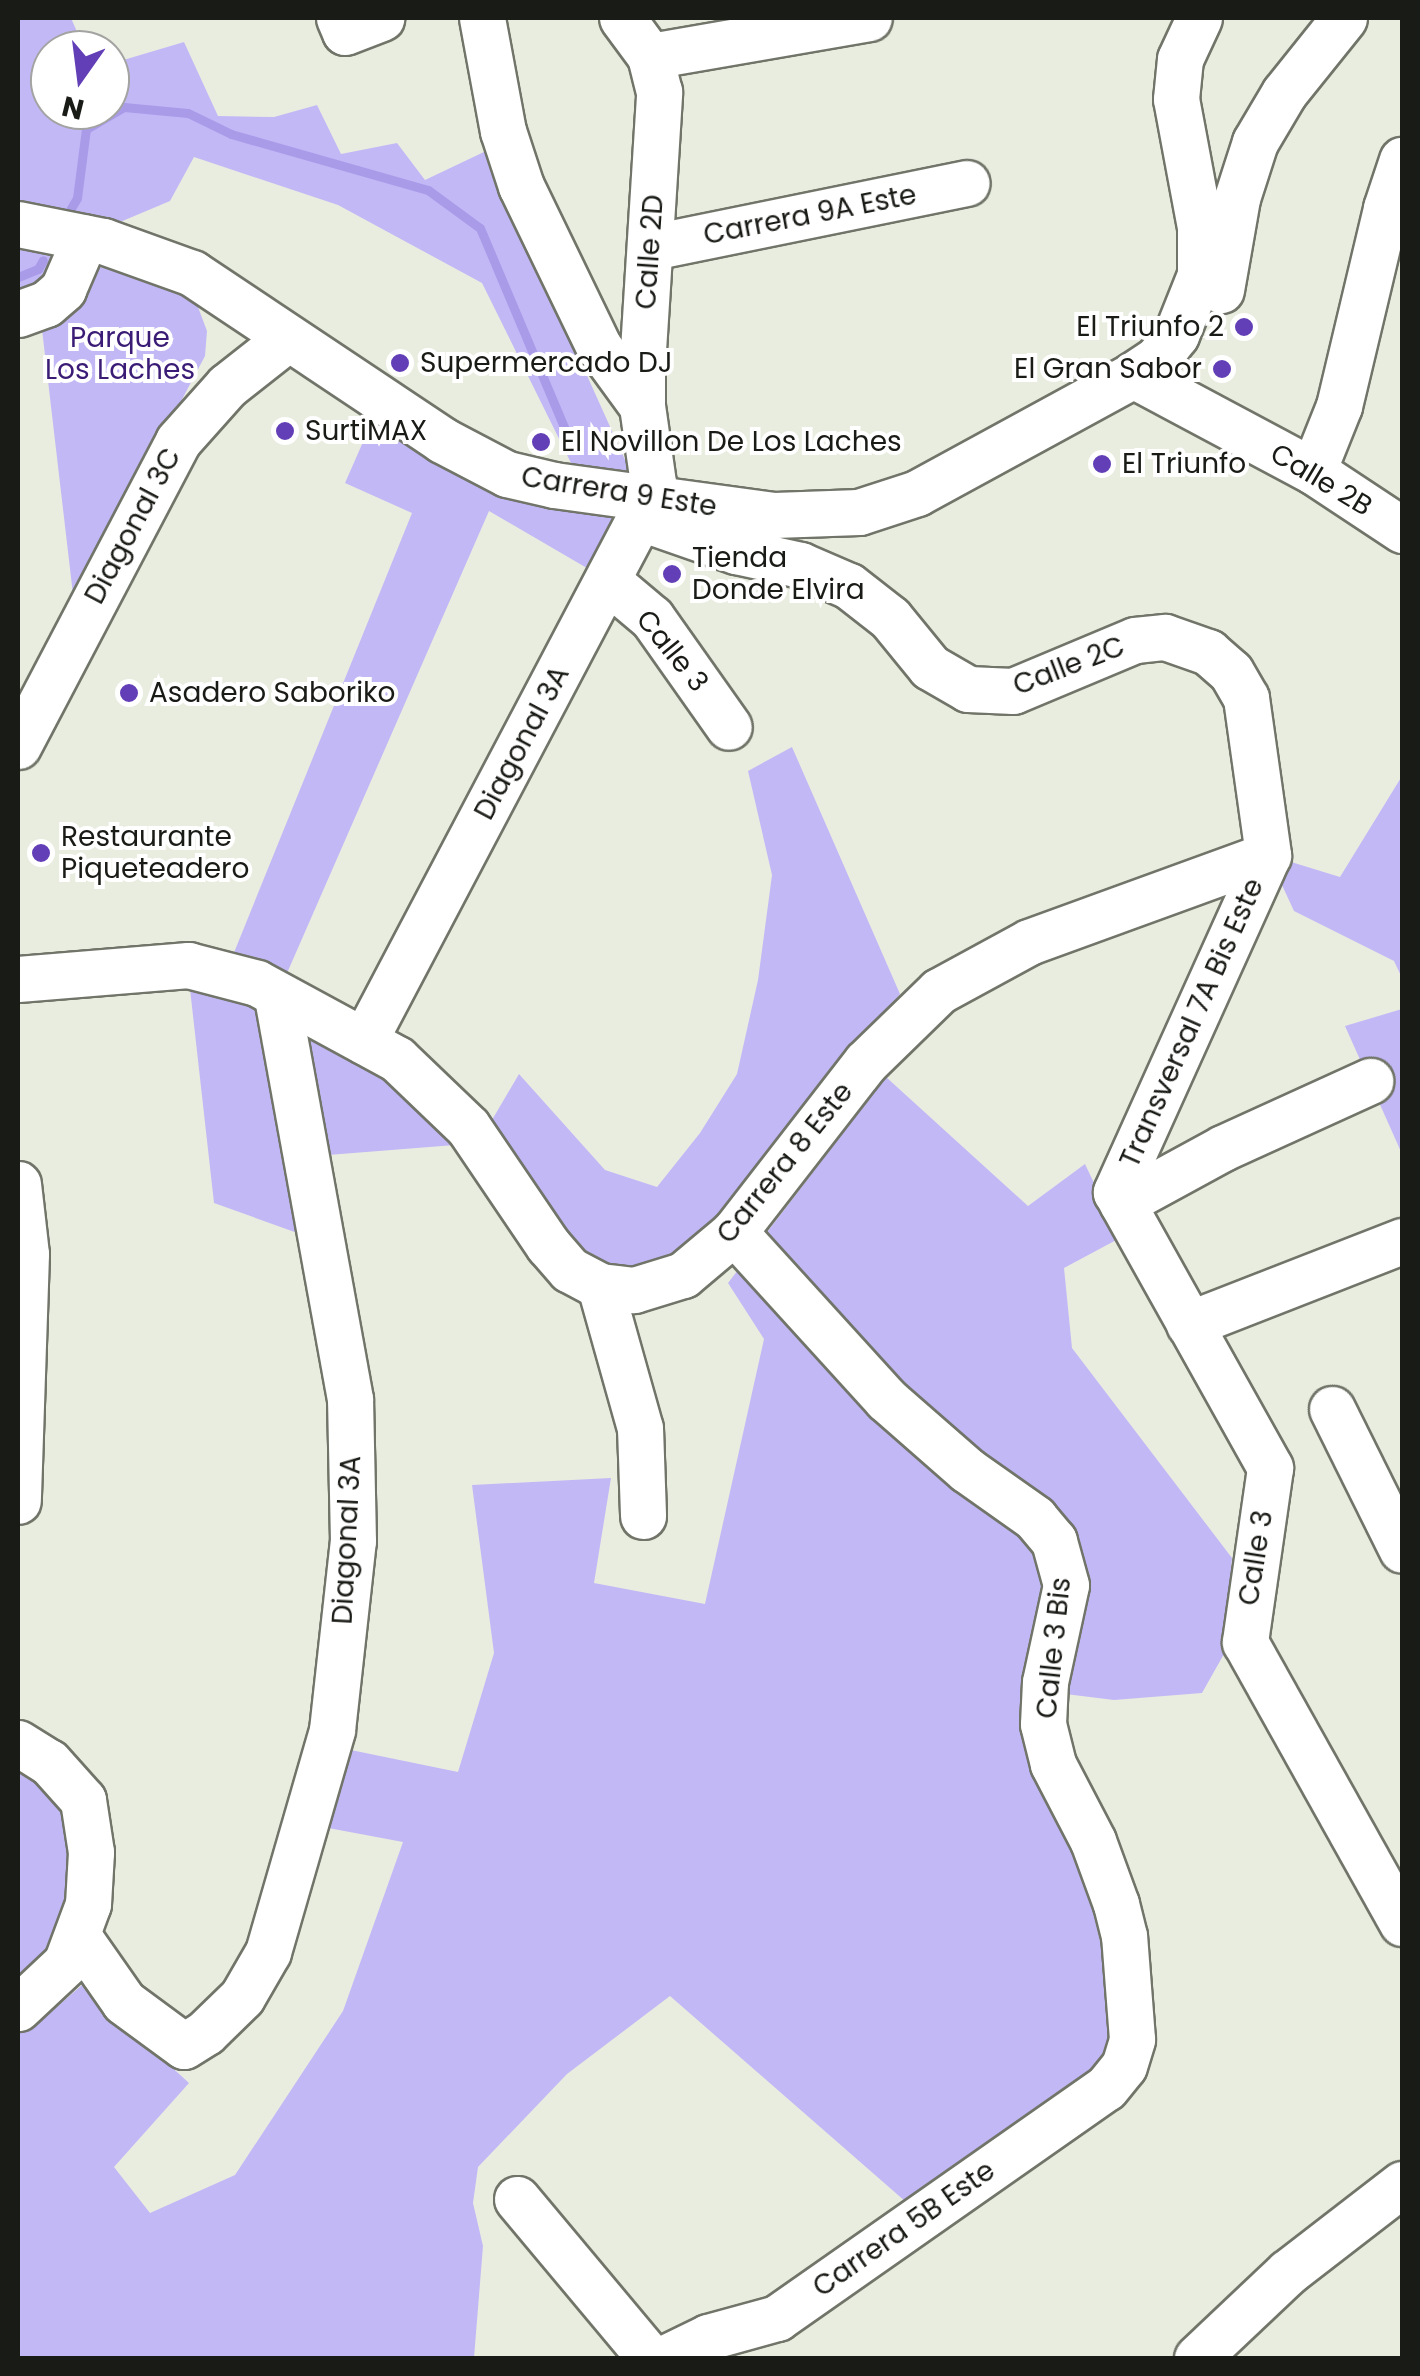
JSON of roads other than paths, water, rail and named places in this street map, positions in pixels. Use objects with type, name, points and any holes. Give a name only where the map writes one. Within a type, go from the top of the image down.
[{"type":"street","points":[[482,18],[503,131],[521,186],[598,346],[642,406]]},
{"type":"street","name":"Calle 2D","points":[[622,18],[650,56],[660,92],[642,406],[653,483],[646,507]]},
{"type":"street","points":[[650,56],[870,18]]},
{"type":"street","points":[[1181,326],[1195,296],[1201,249],[1178,119],[1177,79],[1186,40],[1199,18]]},
{"type":"street","points":[[1181,326],[1206,315],[1216,304],[1228,264],[1237,198],[1254,142],[1284,93],[1344,18]]},
{"type":"street","points":[[1314,472],[1338,406],[1386,208],[1402,160]]},
{"type":"street","name":"Carrera 9A Este","points":[[652,247],[967,184]]},
{"type":"street","name":"Carrera 9 Este","points":[[18,224],[157,257],[192,273],[488,466],[646,507],[818,516],[882,507],[946,478],[1158,359],[1181,326]]},
{"type":"street","points":[[18,314],[46,304],[63,289],[86,238]]},
{"type":"street","name":"Diagonal 3C","points":[[18,746],[178,441],[227,386],[288,338]]},
{"type":"street","name":"Calle 2B","points":[[1133,374],[1314,472],[1402,530]]},
{"type":"street","name":"Diagonal 3A","points":[[364,1041],[646,507]]},
{"type":"street","name":"Calle 2C","points":[[646,507],[837,580],[890,618],[942,676],[968,689],[1013,691],[1135,640],[1165,637],[1208,652],[1231,672],[1246,698],[1268,854]]},
{"type":"street","name":"Calle 3","points":[[608,580],[652,618],[729,727]]},
{"type":"street","name":"Transversal 7A Bis Este","points":[[1119,1197],[1268,854]]},
{"type":"street","name":"Carrera 8 Este","points":[[600,1286],[634,1290],[668,1282],[734,1232],[877,1049],[940,991],[1029,942],[1268,854]]},
{"type":"street","points":[[18,979],[188,965],[235,974],[397,1059],[446,1103],[488,1154],[558,1258],[600,1286],[640,1428],[643,1516]]},
{"type":"street","name":"Diagonal 3A","points":[[78,1936],[124,2002],[184,2046],[242,1997],[268,1952],[332,1730],[353,1541],[350,1400],[277,996]]},
{"type":"street","points":[[1119,1197],[1370,1081]]},
{"type":"street","points":[[18,1184],[26,1254],[18,1501]]},
{"type":"street","name":"Calle 3","points":[[1119,1197],[1270,1468],[1246,1642],[1402,1923]]},
{"type":"street","name":"Calle 3 Bis","points":[[734,1232],[886,1399],[967,1470],[1035,1518],[1054,1541],[1066,1584],[1045,1682],[1043,1724],[1053,1764],[1093,1841],[1120,1920],[1133,2025],[1124,2066]]},
{"type":"street","points":[[1189,1324],[1402,1241]]},
{"type":"street","points":[[1332,1409],[1402,1550]]},
{"type":"street","points":[[18,1743],[48,1762],[83,1800],[91,1852],[88,1904],[78,1936],[50,1982],[18,2008]]},
{"type":"street","name":"Carrera 5B Este","points":[[665,2358],[708,2337],[777,2318],[1096,2096],[1124,2066]]},
{"type":"street","points":[[1197,2358],[1288,2272],[1362,2211],[1402,2184]]},
{"type":"street","points":[[517,2199],[650,2358]]},
{"type":"street","points":[[738,2358],[777,2318]]},
{"type":"waterway","points":[[70,210],[77,198],[86,129],[124,107],[188,113],[231,134],[428,190],[480,228],[571,443]]},
{"type":"waterway","points":[[18,277],[38,269],[43,260]]},
{"type":"place","name":"El Triunfo 2","points":[[1244,327]]},
{"type":"place","name":"Supermercado DJ","points":[[400,363]]},
{"type":"place","name":"El Gran Sabor","points":[[1222,369]]},
{"type":"place","name":"SurtiMAX","points":[[285,431]]},
{"type":"place","name":"El Novillon De Los Laches","points":[[541,442]]},
{"type":"place","name":"El Triunfo","points":[[1102,464]]},
{"type":"place","name":"Tienda Donde Elvira","points":[[672,574]]},
{"type":"place","name":"Asadero Saboriko","points":[[129,693]]},
{"type":"place","name":"Restaurante Piqueteadero","points":[[41,853]]},
{"type":"park label","name":"Parque Los Laches","points":[[120,354]]}]
